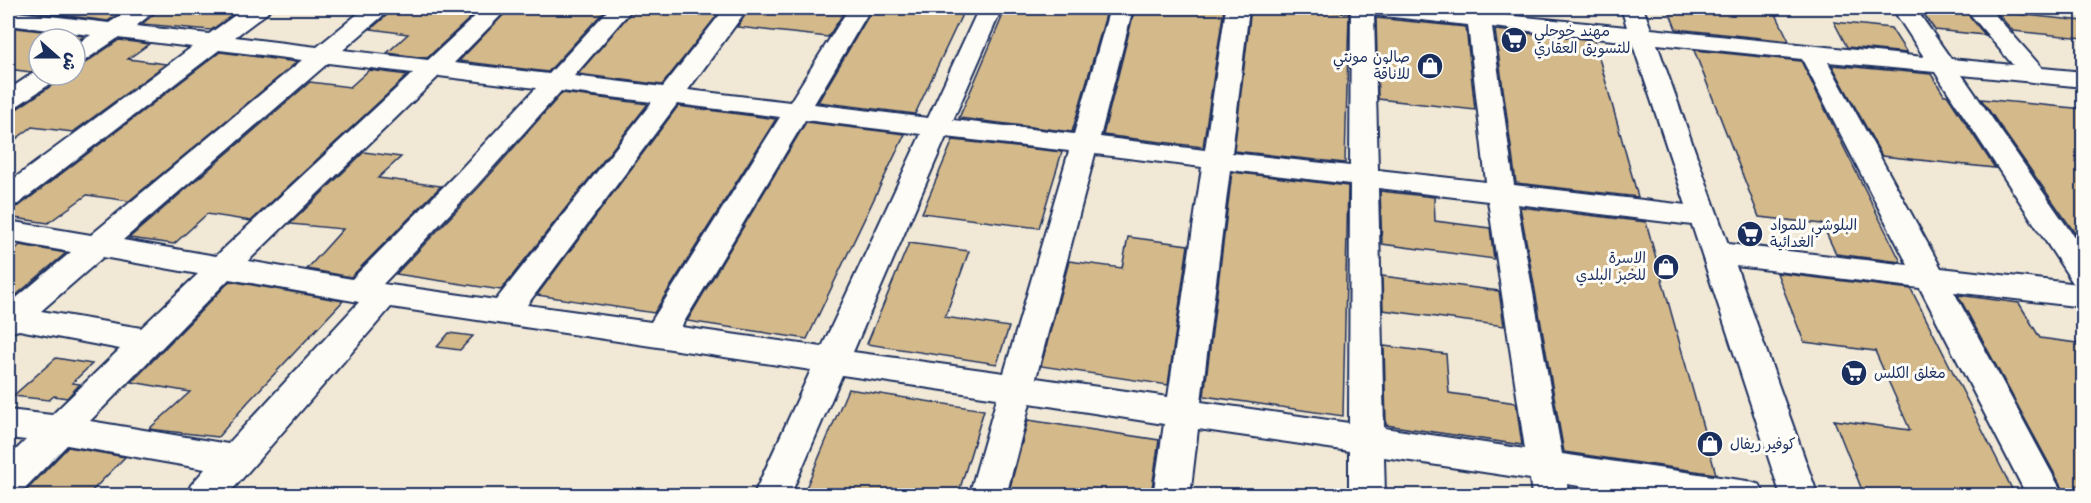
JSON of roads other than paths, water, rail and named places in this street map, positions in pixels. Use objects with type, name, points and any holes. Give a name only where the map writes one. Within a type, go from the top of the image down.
[{"type":"street","points":[[87,48],[147,8]]},
{"type":"street","points":[[8,197],[259,8]]},
{"type":"street","points":[[9,319],[378,8]]},
{"type":"street","points":[[8,481],[62,430],[224,266],[497,8]]},
{"type":"street","points":[[204,495],[468,178],[622,8]]},
{"type":"street","points":[[504,312],[737,8]]},
{"type":"street","points":[[660,335],[860,8]]},
{"type":"street","points":[[771,495],[991,8]]},
{"type":"street","points":[[987,495],[1082,145],[1122,8]]},
{"type":"street","points":[[1171,495],[1238,8]]},
{"type":"street","points":[[1362,8],[1367,495]]},
{"type":"street","points":[[1369,8],[2034,75],[2082,82]]},
{"type":"street","points":[[1632,8],[1800,495]]},
{"type":"street","points":[[1904,8],[2084,275]]},
{"type":"street","points":[[1977,8],[2034,75]]},
{"type":"street","points":[[8,18],[1704,217]]},
{"type":"street","points":[[1479,18],[1501,193],[1548,481]]},
{"type":"street","points":[[1811,52],[2046,495]]},
{"type":"street","points":[[8,101],[29,87]]},
{"type":"street","points":[[8,231],[372,292],[1366,440],[1548,481],[1747,495]]},
{"type":"street","points":[[1717,253],[2084,296]]},
{"type":"street","points":[[9,319],[150,342]]},
{"type":"street","points":[[8,424],[62,430],[235,460]]},
{"type":"place","name":"مهند خوجلي للتسويق العقاري","points":[[1514,40]]},
{"type":"place","name":"صالون مونتي للاناقة","points":[[1430,66]]},
{"type":"place","name":"البلوشي للمواد الغدائية","points":[[1750,234]]},
{"type":"place","name":"الاسرة للخبز البلدي","points":[[1666,267]]},
{"type":"place","name":"مغلق الكلس","points":[[1854,373]]},
{"type":"place","name":"كوفير ريفال","points":[[1710,444]]}]
